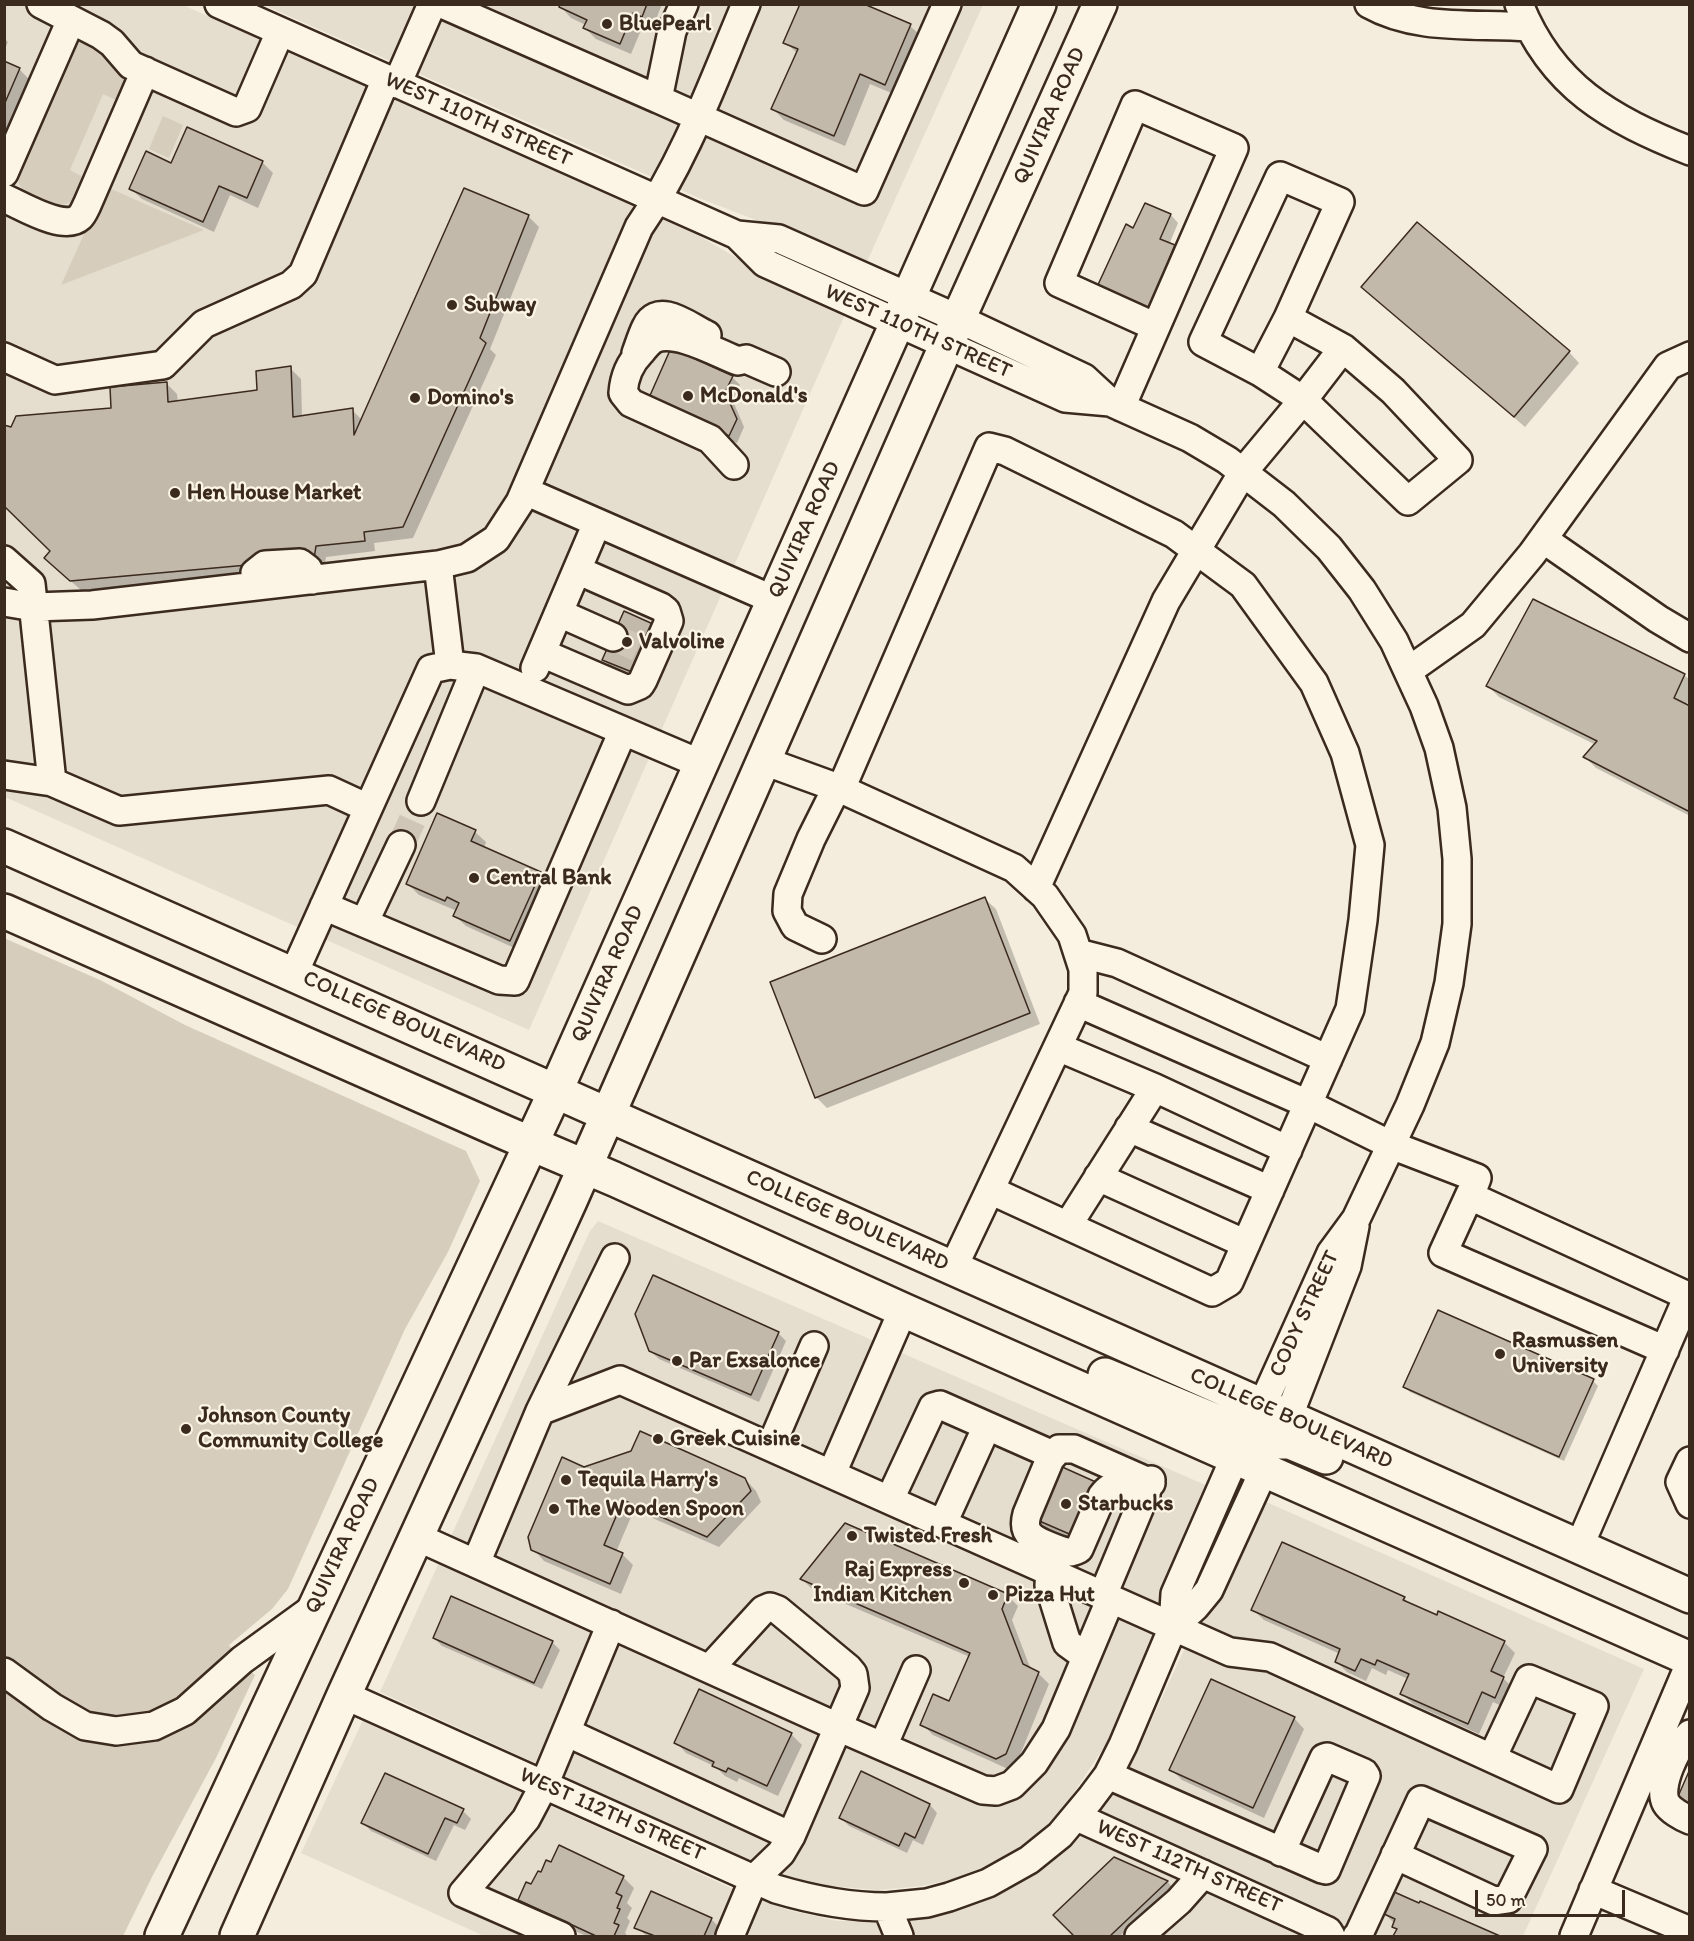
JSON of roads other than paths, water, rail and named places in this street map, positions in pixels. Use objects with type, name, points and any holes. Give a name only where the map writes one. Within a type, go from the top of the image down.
[{"type":"main road","name":"QUIVIRA ROAD","points":[[162,1936],[556,1090],[1039,4]]},
{"type":"main road","name":"QUIVIRA ROAD","points":[[237,1936],[344,1695],[586,1167],[952,332],[1100,4]]},
{"type":"main road","name":"COLLEGE BOULEVARD","points":[[4,846],[1689,1596]]},
{"type":"main road","points":[[4,911],[586,1167],[1689,1661]]},
{"type":"main road","points":[[1029,1365],[1066,1359],[1218,1422],[1256,1424],[1275,1412]]},
{"type":"main road","points":[[1250,1464],[1262,1442],[1290,1442],[1458,1515],[1492,1508]]},
{"type":"street","points":[[41,4],[101,35],[112,43],[131,65],[236,112],[247,108],[280,32]]},
{"type":"street","name":"WEST 110TH STREET","points":[[219,4],[737,235],[779,239],[903,310],[952,332],[1065,398],[1116,405],[1190,438],[1227,460],[1284,504],[1329,548],[1362,590],[1394,641],[1424,705],[1439,748],[1452,808],[1457,859],[1457,924],[1449,983],[1435,1043],[1410,1105],[1356,1219]]},
{"type":"street","points":[[4,357],[55,380],[163,365],[204,324],[291,285],[303,274],[392,82],[432,4]]},
{"type":"street","points":[[442,4],[864,191],[947,4]]},
{"type":"street","points":[[658,99],[672,31],[684,4]]},
{"type":"street","points":[[4,602],[34,607],[92,605],[438,565],[467,558],[496,539],[525,491],[639,227],[658,200],[746,4]]},
{"type":"street","points":[[1369,4],[1408,19],[1438,24],[1493,24],[1524,16],[1546,57],[1558,71],[1592,101],[1623,120],[1689,151]]},
{"type":"street","points":[[4,174],[71,20]]},
{"type":"street","points":[[4,198],[58,222],[69,222],[79,218],[87,205],[145,71]]},
{"type":"street","points":[[1116,405],[1156,327],[1234,148],[1135,105],[1059,283],[1156,327]]},
{"type":"street","points":[[1260,372],[1288,318],[1340,202],[1280,176],[1203,342],[1260,372],[1303,400],[1408,501],[1458,460],[1393,391],[1343,348],[1288,318]]},
{"type":"street","points":[[734,465],[710,439],[631,403],[623,393],[624,382],[634,358],[648,344],[662,336],[686,340],[738,361],[746,358],[776,372]]},
{"type":"street","points":[[1036,888],[1166,601],[1243,472],[1343,348]]},
{"type":"street","points":[[1408,671],[1473,624],[1543,539],[1668,366],[1689,356]]},
{"type":"street","points":[[822,939],[795,926],[788,911],[788,894],[811,839],[839,788],[989,447],[1005,451],[1174,534],[1243,585],[1314,683],[1345,753],[1370,845],[1363,920],[1350,1009],[1229,1282],[1212,1292],[990,1191]]},
{"type":"street","points":[[525,491],[774,600]]},
{"type":"street","points":[[526,689],[597,523]]},
{"type":"street","points":[[1543,539],[1689,638]]},
{"type":"street","points":[[4,560],[31,584],[52,782]]},
{"type":"street","points":[[421,801],[463,666],[438,565]]},
{"type":"street","points":[[542,653],[628,690],[640,685],[648,652],[669,621],[666,611],[577,570]]},
{"type":"street","points":[[559,612],[613,636]]},
{"type":"street","points":[[294,974],[430,669],[463,666],[526,689],[701,764]]},
{"type":"street","points":[[324,906],[499,980],[514,981],[623,731]]},
{"type":"street","points":[[764,761],[839,788],[1014,868],[1045,896],[1072,935],[1083,969],[1083,993],[953,1268]]},
{"type":"street","points":[[4,775],[52,782],[119,811],[329,790],[368,808]]},
{"type":"street","points":[[364,923],[401,846]]},
{"type":"street","points":[[1078,953],[1117,963],[1328,1059]]},
{"type":"street","points":[[1078,1003],[1308,1104],[1391,1145],[1477,1178],[1443,1253],[1665,1350]]},
{"type":"street","points":[[1058,1047],[1155,1088],[1288,1150]]},
{"type":"street","points":[[1068,1225],[1155,1088]]},
{"type":"street","points":[[1129,1128],[1270,1190]]},
{"type":"street","points":[[1098,1177],[1246,1244]]},
{"type":"street","points":[[1470,1194],[1688,1296],[1579,1547]]},
{"type":"street","name":"CODY STREET","points":[[1275,1412],[1347,1266],[1356,1219]]},
{"type":"street","points":[[476,1563],[540,1411],[615,1258]]},
{"type":"street","points":[[832,1473],[903,1310]]},
{"type":"street","points":[[771,1446],[814,1346]]},
{"type":"street","points":[[540,1411],[620,1380],[1230,1652],[1270,1657],[1492,1758]]},
{"type":"street","points":[[890,1499],[933,1407],[940,1405],[1048,1453]]},
{"type":"street","points":[[943,1523],[987,1425]]},
{"type":"street","points":[[417,1537],[840,1728],[983,1790],[996,1791],[1012,1785],[1034,1763],[1056,1729],[1149,1489],[1148,1473],[1077,1442],[1068,1440],[1056,1442],[1048,1453],[1002,1549]]},
{"type":"street","points":[[1048,1453],[1025,1522],[1031,1536],[1063,1552],[1079,1549],[1107,1488],[1114,1485],[1149,1489]]},
{"type":"street","points":[[1689,1461],[1680,1482],[1689,1504]]},
{"type":"street","name":"WEST 112TH STREET","points":[[344,1695],[776,1889],[818,1901],[866,1907],[887,1907],[938,1900],[988,1883],[1029,1860],[1077,1817],[1108,1775],[1173,1627],[1174,1594],[1250,1464]]},
{"type":"street","points":[[1050,1570],[1049,1585],[1067,1643],[1085,1656]]},
{"type":"street","points":[[4,1672],[52,1707],[85,1726],[116,1731],[154,1726],[185,1711],[242,1660],[315,1606]]},
{"type":"street","points":[[710,1668],[763,1610],[767,1607],[774,1607],[853,1674],[855,1688],[840,1728],[791,1836],[781,1853],[754,1879],[730,1936]]},
{"type":"street","points":[[561,1936],[463,1893],[526,1819],[544,1785],[611,1624]]},
{"type":"street","points":[[1574,1936],[1689,1661]]},
{"type":"street","points":[[883,1746],[916,1670]]},
{"type":"street","points":[[566,1732],[791,1836]]},
{"type":"street","points":[[1689,1734],[1682,1741],[1663,1785],[1666,1803],[1689,1820]]},
{"type":"street","points":[[1108,1775],[1281,1852]]},
{"type":"street","points":[[1357,1936],[1395,1855],[1421,1800],[1533,1849],[1508,1899],[1494,1901],[1395,1855]]},
{"type":"street","name":"WEST 112TH STREET","points":[[1077,1817],[1328,1931],[1331,1936]]},
{"type":"street","points":[[1139,1936],[1179,1901],[1203,1874]]},
{"type":"street","points":[[1593,1890],[1689,1931]]},
{"type":"street","points":[[887,1907],[899,1936]]},
{"type":"tunnel","points":[[613,637],[642,650]]},
{"type":"tunnel","points":[[401,845],[421,801]]},
{"type":"place","name":"BluePearl","points":[[607,24]]},
{"type":"place","name":"Subway","points":[[452,305]]},
{"type":"place","name":"McDonald's","points":[[688,396]]},
{"type":"place","name":"Domino's","points":[[415,398]]},
{"type":"place","name":"Hen House Market","points":[[175,493]]},
{"type":"place","name":"Valvoline","points":[[627,642]]},
{"type":"place","name":"Central Bank","points":[[474,878]]},
{"type":"place","name":"Rasmussen University","points":[[1500,1354]]},
{"type":"place","name":"Par Exsalonce","points":[[677,1361]]},
{"type":"place","name":"Johnson County Community College","points":[[186,1429]]},
{"type":"place","name":"Greek Cuisine","points":[[658,1439]]},
{"type":"place","name":"Tequila Harry's","points":[[566,1480]]},
{"type":"place","name":"Starbucks","points":[[1066,1504]]},
{"type":"place","name":"The Wooden Spoon","points":[[554,1509]]},
{"type":"place","name":"Twisted Fresh","points":[[852,1536]]},
{"type":"place","name":"Raj Express Indian Kitchen","points":[[964,1583]]},
{"type":"place","name":"Pizza Hut","points":[[993,1595]]}]
